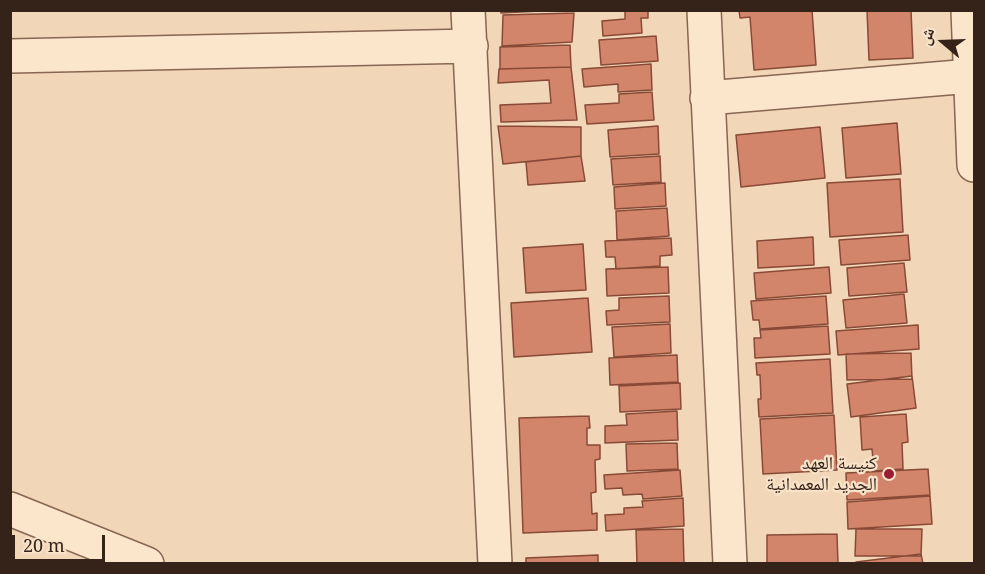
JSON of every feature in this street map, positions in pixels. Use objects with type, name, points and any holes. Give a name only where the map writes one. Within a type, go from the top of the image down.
[{"type":"street","points":[[468,10],[495,564]]},
{"type":"street","points":[[704,10],[730,564]]},
{"type":"street","points":[[968,10],[975,165]]},
{"type":"street","points":[[10,56],[471,46]]},
{"type":"street","points":[[708,98],[971,75]]},
{"type":"street","points":[[10,509],[147,564]]},
{"type":"building","points":[[500,10],[560,10],[501,13]]},
{"type":"building","points":[[625,10],[648,10],[648,18],[641,18],[642,33],[603,36],[602,21],[625,19]]},
{"type":"building","points":[[739,10],[812,10],[816,65],[754,70],[750,17],[740,18]]},
{"type":"building","points":[[867,10],[911,10],[913,58],[869,60]]},
{"type":"building","points":[[574,13],[572,42],[502,46],[503,15]]},
{"type":"building","points":[[656,36],[658,61],[601,65],[599,40]]},
{"type":"building","points":[[570,45],[571,67],[500,69],[500,47]]},
{"type":"building","points":[[651,64],[652,90],[618,92],[618,84],[584,87],[582,69]]},
{"type":"building","points":[[571,67],[577,120],[501,122],[500,105],[551,103],[549,80],[498,83],[499,69]]},
{"type":"building","points":[[652,92],[654,120],[587,124],[585,105],[619,103],[619,94]]},
{"type":"building","points":[[897,123],[901,174],[846,178],[842,128]]},
{"type":"building","points":[[498,126],[581,127],[581,156],[503,164]]},
{"type":"building","points":[[658,126],[659,154],[610,157],[608,130]]},
{"type":"building","points":[[820,127],[825,178],[741,187],[736,135]]},
{"type":"building","points":[[581,156],[585,181],[528,185],[526,162]]},
{"type":"building","points":[[660,156],[661,182],[613,185],[611,159]]},
{"type":"building","points":[[900,179],[903,232],[830,237],[827,183]]},
{"type":"building","points":[[665,183],[666,206],[615,209],[614,187]]},
{"type":"building","points":[[667,208],[669,236],[617,240],[616,211]]},
{"type":"building","points":[[908,235],[910,260],[841,265],[839,240]]},
{"type":"building","points":[[813,237],[814,265],[758,268],[757,241]]},
{"type":"building","points":[[671,238],[672,255],[660,256],[660,266],[616,269],[615,257],[606,257],[605,241]]},
{"type":"building","points":[[583,244],[586,290],[526,293],[523,248]]},
{"type":"building","points":[[904,263],[907,292],[849,296],[847,268]]},
{"type":"building","points":[[668,267],[669,293],[607,296],[606,269]]},
{"type":"building","points":[[829,267],[831,293],[756,299],[754,273]]},
{"type":"building","points":[[904,294],[907,323],[846,328],[843,300]]},
{"type":"building","points":[[669,296],[670,322],[607,325],[606,311],[619,310],[619,298]]},
{"type":"building","points":[[826,296],[828,324],[760,329],[759,320],[753,320],[751,301]]},
{"type":"building","points":[[588,298],[592,352],[514,357],[511,303]]},
{"type":"building","points":[[670,324],[671,353],[614,357],[612,327]]},
{"type":"building","points":[[918,325],[919,349],[838,355],[836,331]]},
{"type":"building","points":[[828,326],[830,354],[755,358],[754,338],[761,338],[760,330]]},
{"type":"building","points":[[911,353],[912,379],[847,380],[846,354]]},
{"type":"building","points":[[677,355],[678,382],[610,385],[609,358]]},
{"type":"building","points":[[830,359],[833,413],[759,417],[760,375],[757,375],[756,363]]},
{"type":"building","points":[[912,376],[916,408],[851,417],[847,384]]},
{"type":"building","points":[[680,383],[681,409],[620,412],[619,386]]},
{"type":"building","points":[[677,411],[678,440],[605,443],[605,426],[627,425],[626,414]]},
{"type":"building","points":[[906,414],[908,442],[902,443],[903,469],[874,471],[872,449],[862,450],[860,417]]},
{"type":"building","points":[[834,415],[837,470],[763,474],[760,419]]},
{"type":"building","points":[[589,416],[590,428],[587,428],[587,445],[600,445],[600,459],[595,460],[596,492],[591,493],[592,514],[597,513],[597,530],[523,533],[519,418]]},
{"type":"building","points":[[677,443],[678,469],[627,471],[626,444]]},
{"type":"building","points":[[928,469],[930,495],[847,500],[846,473]]},
{"type":"building","points":[[680,470],[682,496],[643,499],[642,494],[623,495],[622,488],[605,489],[604,475]]},
{"type":"building","points":[[930,496],[932,524],[848,529],[847,502]]},
{"type":"building","points":[[683,498],[684,526],[606,531],[605,515],[624,514],[624,508],[643,507],[642,501]]},
{"type":"building","points":[[683,529],[684,564],[637,564],[636,530]]},
{"type":"building","points":[[856,529],[922,529],[921,556],[855,556]]},
{"type":"building","points":[[837,534],[838,564],[767,564],[767,535]]},
{"type":"building","points":[[921,554],[923,564],[856,564],[856,562]]},
{"type":"building","points":[[598,555],[598,564],[526,564],[526,558]]},
{"type":"place","name":"كنيسة العهد الجديد المعمدانية","points":[[889,474]]}]
